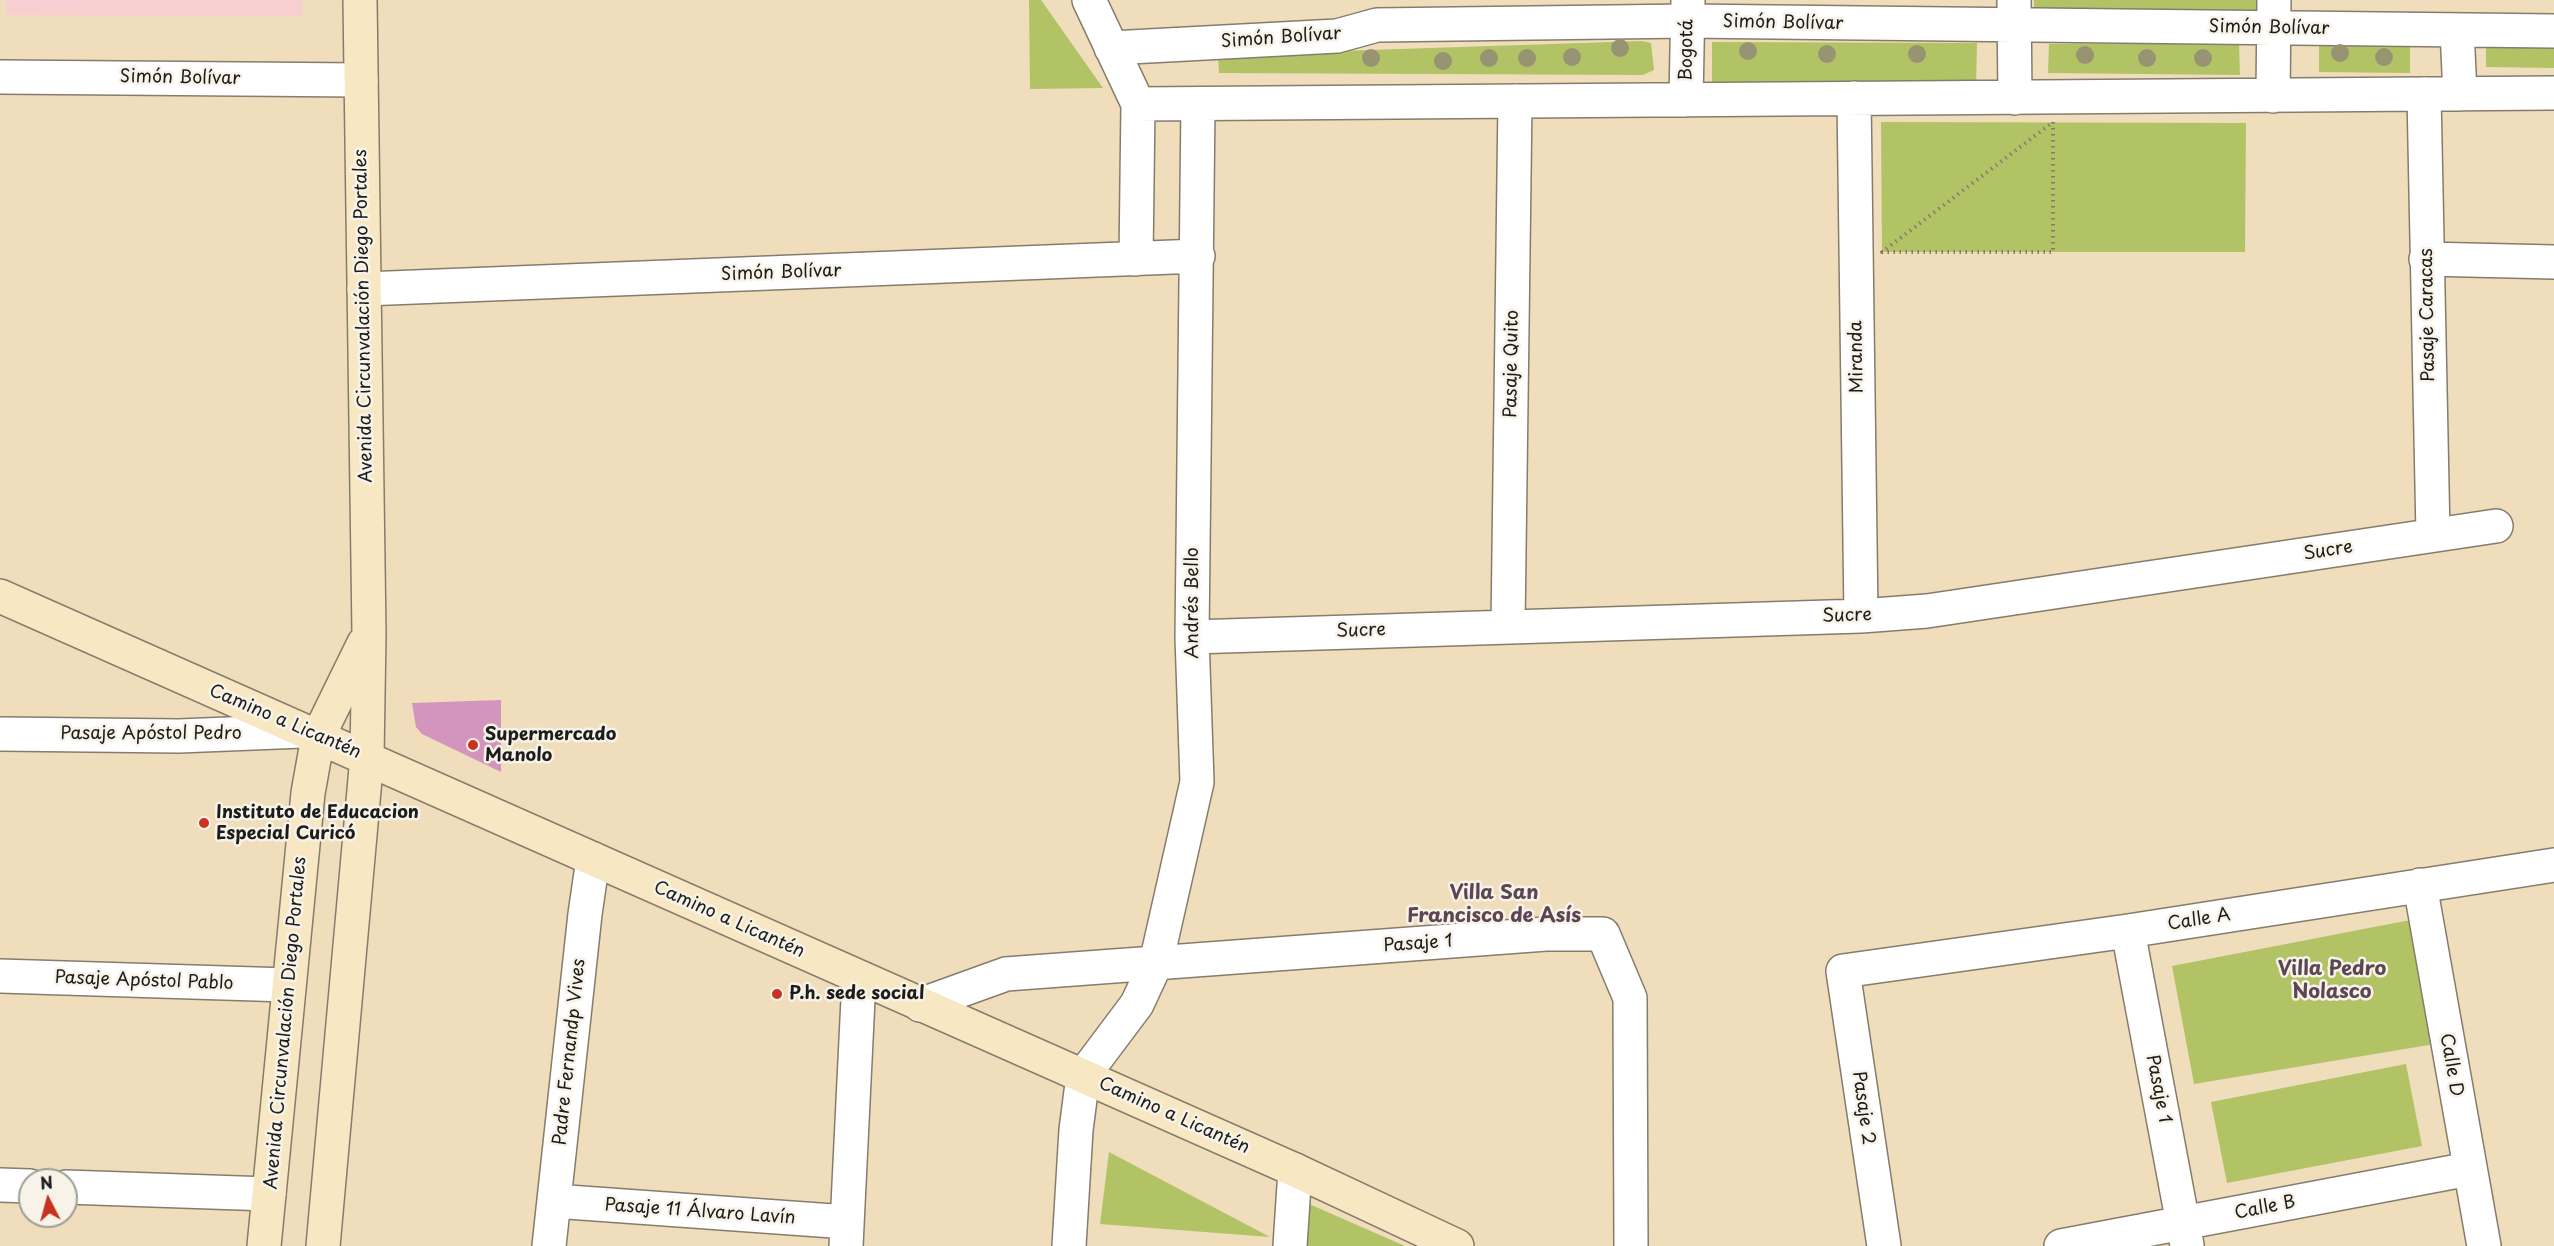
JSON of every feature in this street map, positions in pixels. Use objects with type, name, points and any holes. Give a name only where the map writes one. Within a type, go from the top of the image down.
[{"type":"street","name":"Avenida Circunvalación Diego Portales","points":[[322,1246],[367,757],[369,633],[360,0]]},
{"type":"street","points":[[1089,0],[1138,104],[1136,259]]},
{"type":"street","name":"Simón Bolívar","points":[[1111,48],[1337,36],[1377,25],[1688,11],[2274,14],[2457,30],[2554,31]]},
{"type":"street","name":"Bogotá","points":[[1686,100],[1688,11]]},
{"type":"street","points":[[2015,13],[2015,98]]},
{"type":"street","points":[[2273,96],[2274,14]]},
{"type":"street","points":[[2457,30],[2460,94]]},
{"type":"street","name":"Simón Bolívar","points":[[0,77],[361,80]]},
{"type":"street","points":[[1138,104],[2554,93]]},
{"type":"street","name":"Pasaje Caracas","points":[[2424,94],[2433,535]]},
{"type":"street","name":"Miranda","points":[[1854,98],[1861,616]]},
{"type":"street","name":"Pasaje Quito","points":[[1508,626],[1515,101]]},
{"type":"street","name":"Andrés Bello","points":[[1083,1076],[1137,1004],[1156,963],[1197,782],[1192,637],[1198,104]]},
{"type":"street","name":"Simón Bolívar","points":[[364,289],[1198,256]]},
{"type":"street","points":[[2426,259],[2554,262]]},
{"type":"street","name":"Sucre","points":[[1192,637],[1861,616],[1927,611],[2496,526]]},
{"type":"street","name":"Camino a Licantén","points":[[0,596],[1295,1170],[1457,1246]]},
{"type":"street","name":"Avenida Circunvalación Diego Portales","points":[[264,1246],[308,793],[310,734],[369,633]]},
{"type":"street","name":"Pasaje Apóstol Pedro","points":[[0,734],[179,736],[310,734]]},
{"type":"street","name":"Padre Fernandp Vives","points":[[549,1246],[583,926],[593,859]]},
{"type":"street","name":"Calle A","points":[[1843,971],[2128,931],[2554,865]]},
{"type":"street","name":"Calle D","points":[[2420,885],[2484,1246]]},
{"type":"street","name":"Pasaje 1","points":[[2128,931],[2185,1235]]},
{"type":"street","name":"Pasaje 1","points":[[920,1005],[1006,974],[1546,934],[1603,934],[1630,998],[1631,1246]]},
{"type":"street","name":"Pasaje 2","points":[[1843,971],[1884,1246]]},
{"type":"street","name":"Pasaje Apóstol Pablo","points":[[0,976],[288,986]]},
{"type":"street","points":[[847,1234],[859,978]]},
{"type":"street","points":[[1069,1246],[1076,1130],[1083,1076]]},
{"type":"street","name":"Calle B","points":[[2061,1246],[2185,1235],[2469,1169]]},
{"type":"street","points":[[1290,1246],[1295,1170]]},
{"type":"street","points":[[0,1185],[18,1186]]},
{"type":"street","points":[[78,1187],[269,1194]]},
{"type":"street","name":"Pasaje 11 Álvaro Lavín","points":[[554,1201],[847,1234]]},
{"type":"path","points":[[2053,122],[2053,252],[1882,252],[2044,130],[2053,122]]},
{"type":"shaded area","points":[[6,0],[302,0],[303,16],[7,15]]},
{"type":"green space","points":[[1029,0],[1041,0],[1103,88],[1030,89]]},
{"type":"green space","points":[[2034,0],[2258,0],[2258,10],[2034,8]]},
{"type":"green space","points":[[2486,33],[2554,34],[2554,68],[2486,67]]},
{"type":"green space","points":[[1642,41],[1651,43],[1654,70],[1643,75],[1219,73],[1218,55]]},
{"type":"green space","points":[[1712,42],[1977,43],[1976,87],[1712,83]]},
{"type":"green space","points":[[2239,43],[2240,75],[2048,73],[2049,44]]},
{"type":"green space","points":[[2319,44],[2410,45],[2410,73],[2319,72]]},
{"type":"green space","points":[[1881,122],[2246,123],[2245,252],[1882,252]]},
{"type":"green space","points":[[2426,917],[2447,1042],[2194,1084],[2172,966]]},
{"type":"green space","points":[[2406,1064],[2422,1146],[2227,1183],[2211,1102]]},
{"type":"green space","points":[[1109,1152],[1270,1237],[1100,1224]]},
{"type":"green space","points":[[1284,1193],[1405,1246],[1284,1246]]},
{"type":"building","name":"Supermercado Manolo","points":[[501,700],[501,772],[422,734],[416,727],[412,703]]},
{"type":"place","name":"Supermercado Manolo","points":[[473,745]]},
{"type":"place","name":"Instituto de Educacion Especial Curicó","points":[[204,823]]},
{"type":"place","name":"P.h. sede social","points":[[777,994]]},
{"type":"district","name":"Villa San Francisco de Asís","points":[[1494,904]]},
{"type":"district","name":"Villa Pedro Nolasco","points":[[2332,980]]}]
